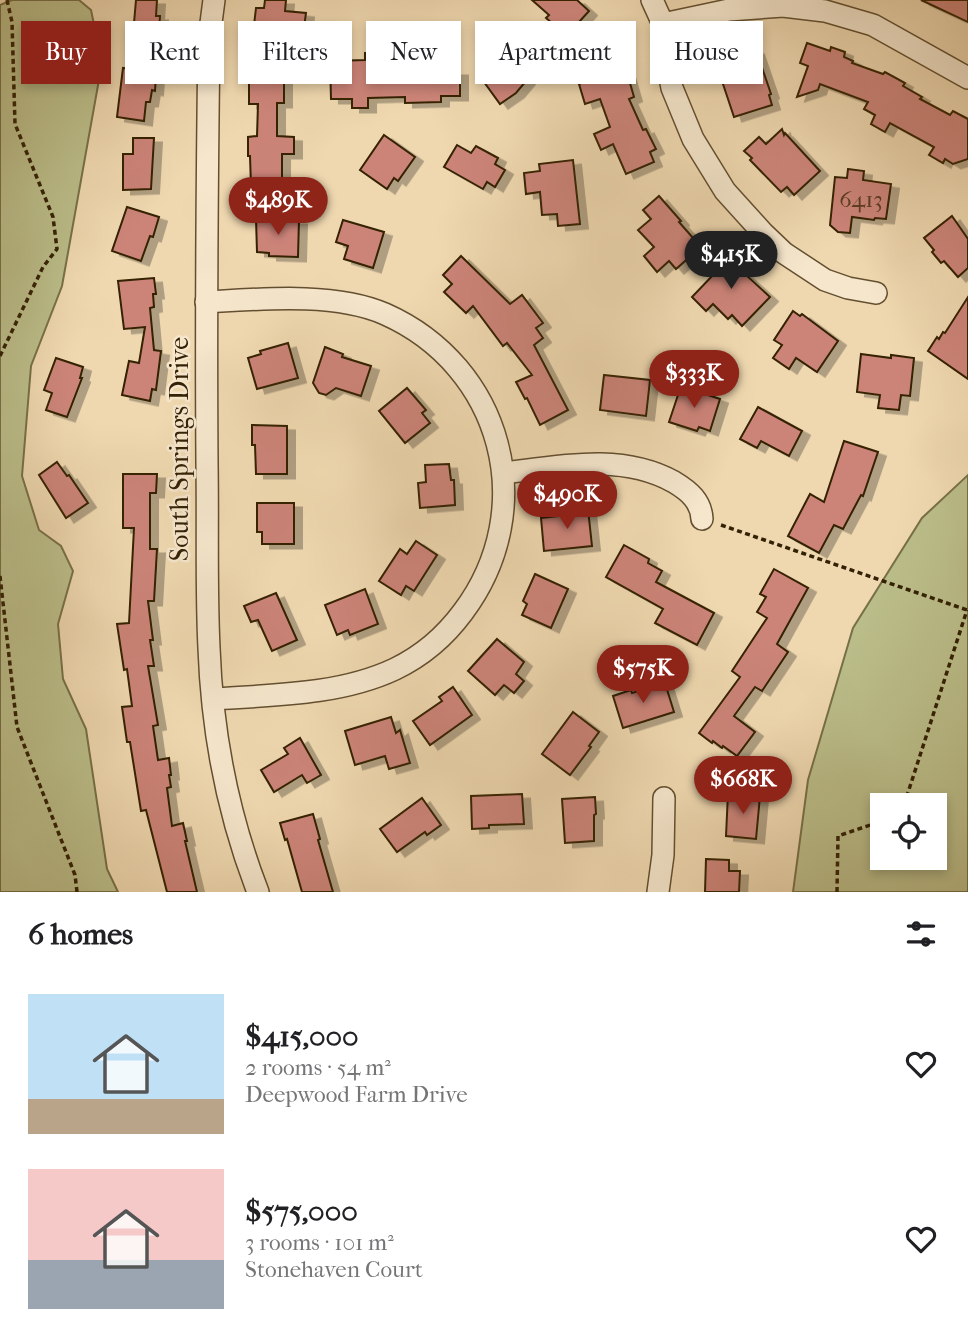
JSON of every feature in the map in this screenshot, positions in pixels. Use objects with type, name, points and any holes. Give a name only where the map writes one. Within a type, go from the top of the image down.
[{"type":"street","name":"South Springs Drive","points":[[214,0],[209,52],[206,302],[209,649],[218,745],[231,807],[258,892]]},
{"type":"street","points":[[652,0],[662,21]]},
{"type":"street","points":[[677,21],[729,10],[783,6],[825,11],[873,25],[968,78]]},
{"type":"street","points":[[671,84],[693,139],[725,191],[763,233],[785,253],[825,280],[876,293]]},
{"type":"street","points":[[206,302],[304,299],[335,301],[385,314],[418,332],[447,355],[479,398],[495,433],[504,472],[502,520],[489,566],[471,601],[430,647],[396,668],[346,686],[213,699]]},
{"type":"street","points":[[504,472],[584,463],[641,468],[658,473],[684,488],[695,498],[701,509],[702,519]]},
{"type":"street","points":[[658,892],[663,855],[664,798]]},
{"type":"path","points":[[0,356],[43,267],[57,248],[53,217],[15,124],[12,22],[7,0]]},
{"type":"path","points":[[702,519],[967,609],[908,793]]},
{"type":"path","points":[[0,576],[17,727],[75,875],[77,892]]},
{"type":"path","points":[[837,892],[838,836],[870,825]]},
{"type":"green space","points":[[12,0],[79,0],[91,10],[93,21],[21,21],[21,84],[98,84],[62,286],[31,366],[22,476],[39,530],[61,546],[73,571],[58,624],[63,679],[86,729],[107,869],[118,892],[0,892],[0,5]]},
{"type":"green space","points":[[968,475],[968,892],[793,892],[808,780],[853,628],[922,518]]},
{"type":"building","points":[[136,0],[157,0],[156,16],[160,16],[160,21],[134,21]]},
{"type":"building","points":[[265,0],[286,0],[285,11],[306,13],[305,21],[254,21],[256,8],[264,8]]},
{"type":"building","points":[[532,0],[577,0],[589,11],[580,21],[550,21],[546,18],[549,15]]},
{"type":"building","points":[[921,0],[968,0],[968,22]]},
{"type":"building","points":[[807,43],[830,51],[831,47],[845,52],[844,57],[853,61],[852,63],[883,74],[885,72],[905,83],[903,86],[922,97],[920,99],[950,115],[953,111],[968,119],[968,159],[953,164],[945,159],[943,163],[929,155],[934,147],[890,123],[885,132],[871,124],[875,115],[864,109],[868,102],[820,84],[818,90],[797,97],[808,66],[800,63]]},
{"type":"building","points":[[366,53],[366,84],[460,84],[460,96],[441,96],[441,102],[405,103],[405,97],[368,98],[368,108],[352,108],[352,99],[331,99],[331,84],[352,84],[352,60],[365,60]]},
{"type":"building","points":[[123,68],[125,84],[155,84],[150,102],[146,102],[144,121],[117,117]]},
{"type":"building","points":[[763,71],[772,105],[734,117],[723,84],[763,84]]},
{"type":"building","points":[[249,84],[284,84],[284,103],[277,103],[277,136],[294,137],[294,154],[282,154],[282,186],[251,186],[248,137],[257,136],[258,104],[249,104]]},
{"type":"building","points":[[485,84],[524,84],[516,93],[500,104]]},
{"type":"building","points":[[579,84],[630,84],[634,97],[629,99],[643,130],[646,129],[656,149],[650,152],[654,162],[626,174],[613,144],[601,150],[594,134],[610,127],[600,99],[585,104]]},
{"type":"building","points":[[782,129],[784,135],[785,133],[820,171],[794,195],[787,187],[781,192],[744,151],[759,137],[766,144]]},
{"type":"building","points":[[384,135],[415,157],[398,181],[394,178],[387,189],[360,170]]},
{"type":"building","points":[[133,138],[154,138],[151,189],[123,190],[123,154],[133,154]]},
{"type":"building","points":[[457,145],[471,153],[476,146],[498,158],[495,164],[505,170],[495,187],[487,182],[483,189],[444,167]]},
{"type":"building","points":[[573,160],[580,224],[558,226],[557,214],[542,215],[540,192],[526,194],[524,173],[540,171],[539,164]]},
{"type":"building","points":[[848,169],[864,171],[863,180],[891,184],[886,219],[852,217],[850,233],[838,232],[830,225],[835,177],[847,178]]},
{"type":"building","points":[[659,196],[701,247],[676,269],[669,261],[657,272],[644,256],[654,247],[638,230],[651,219],[643,210]]},
{"type":"building","points":[[127,207],[159,217],[141,261],[112,251]]},
{"type":"building","points":[[952,216],[968,239],[968,268],[958,277],[944,261],[941,263],[924,238]]},
{"type":"building","points":[[256,219],[299,220],[298,257],[269,256],[269,253],[257,252]]},
{"type":"building","points":[[343,220],[384,232],[373,268],[344,259],[348,246],[336,242]]},
{"type":"building","points":[[721,252],[770,297],[742,326],[732,315],[728,319],[713,304],[706,311],[692,297],[715,273],[708,265]]},
{"type":"building","points":[[461,256],[510,304],[522,295],[543,323],[536,328],[543,338],[534,345],[568,410],[540,425],[516,382],[532,375],[507,343],[503,346],[473,306],[466,313],[444,292],[452,284],[443,275]]},
{"type":"building","points":[[154,278],[156,294],[153,294],[154,307],[150,308],[154,350],[161,351],[156,390],[152,389],[150,401],[122,395],[129,361],[139,363],[145,327],[124,329],[118,281]]},
{"type":"building","points":[[968,297],[968,379],[928,351],[937,337],[939,339],[943,332],[945,333]]},
{"type":"building","points":[[793,311],[800,316],[802,314],[838,341],[817,372],[796,358],[789,369],[773,358],[782,345],[774,340]]},
{"type":"building","points":[[288,343],[298,378],[257,389],[248,358],[261,354],[260,351]]},
{"type":"building","points":[[325,347],[343,354],[342,357],[371,366],[361,396],[336,388],[326,395],[319,393],[313,383]]},
{"type":"building","points":[[861,354],[914,358],[910,396],[901,395],[899,410],[878,408],[880,395],[857,392]]},
{"type":"building","points":[[56,358],[83,367],[82,378],[67,417],[46,410],[52,393],[44,390]]},
{"type":"building","points":[[604,375],[650,380],[646,416],[600,410]]},
{"type":"building","points":[[681,386],[720,399],[710,431],[699,427],[697,431],[669,422]]},
{"type":"building","points":[[407,388],[426,410],[422,413],[430,423],[405,443],[379,411]]},
{"type":"building","points":[[758,407],[802,431],[789,456],[761,441],[757,448],[740,439]]},
{"type":"building","points":[[252,425],[287,426],[287,474],[256,474]]},
{"type":"building","points":[[844,441],[878,452],[863,496],[861,495],[843,529],[834,525],[819,553],[788,536],[810,494],[824,502]]},
{"type":"building","points":[[57,462],[88,503],[66,518],[39,475]]},
{"type":"building","points":[[449,464],[451,480],[454,480],[455,505],[420,508],[418,483],[426,482],[425,465]]},
{"type":"building","points":[[123,474],[157,474],[156,493],[150,493],[150,549],[157,549],[154,601],[148,601],[154,666],[148,666],[158,725],[153,726],[158,760],[169,758],[171,787],[167,788],[172,826],[183,823],[197,892],[167,892],[146,810],[141,811],[130,742],[127,742],[122,707],[132,706],[117,624],[129,623],[134,528],[123,528]]},
{"type":"building","points":[[257,503],[294,503],[294,544],[262,544],[262,532],[257,532]]},
{"type":"building","points":[[588,509],[592,546],[544,551],[541,518],[558,516],[558,512]]},
{"type":"building","points":[[416,541],[437,555],[414,591],[406,586],[401,595],[379,581],[400,549],[407,554]]},
{"type":"building","points":[[624,545],[649,559],[648,563],[662,571],[656,582],[714,613],[697,645],[655,623],[663,609],[606,577]]},
{"type":"building","points":[[774,569],[808,588],[777,644],[788,652],[762,691],[755,687],[734,716],[755,732],[737,756],[699,733],[740,677],[732,671],[767,618],[757,612],[766,597],[760,594]]},
{"type":"building","points":[[535,574],[568,589],[551,628],[522,615],[527,604],[523,601]]},
{"type":"building","points":[[365,589],[378,624],[350,635],[348,630],[337,635],[325,605]]},
{"type":"building","points":[[276,593],[297,640],[272,651],[258,620],[251,622],[244,606]]},
{"type":"building","points":[[497,639],[524,662],[516,674],[524,681],[514,693],[504,685],[495,695],[468,671]]},
{"type":"building","points":[[665,683],[674,712],[623,728],[613,696]]},
{"type":"building","points":[[453,687],[472,715],[430,745],[413,721],[442,701],[439,697]]},
{"type":"building","points":[[573,712],[599,732],[570,775],[542,754]]},
{"type":"building","points":[[391,717],[396,733],[400,730],[410,763],[389,769],[385,756],[355,765],[345,731]]},
{"type":"building","points":[[300,738],[321,775],[307,783],[302,775],[274,792],[261,770],[288,754],[284,748]]},
{"type":"building","points":[[728,793],[760,796],[756,839],[726,836]]},
{"type":"building","points":[[522,794],[524,824],[489,825],[489,828],[472,829],[471,796]]},
{"type":"building","points":[[595,797],[594,841],[565,843],[562,799]]},
{"type":"building","points":[[422,798],[441,825],[427,835],[425,832],[397,852],[380,829]]},
{"type":"building","points":[[313,814],[333,892],[302,892],[280,823]]},
{"type":"building","points":[[706,859],[729,860],[729,871],[740,871],[739,892],[705,892]]}]
